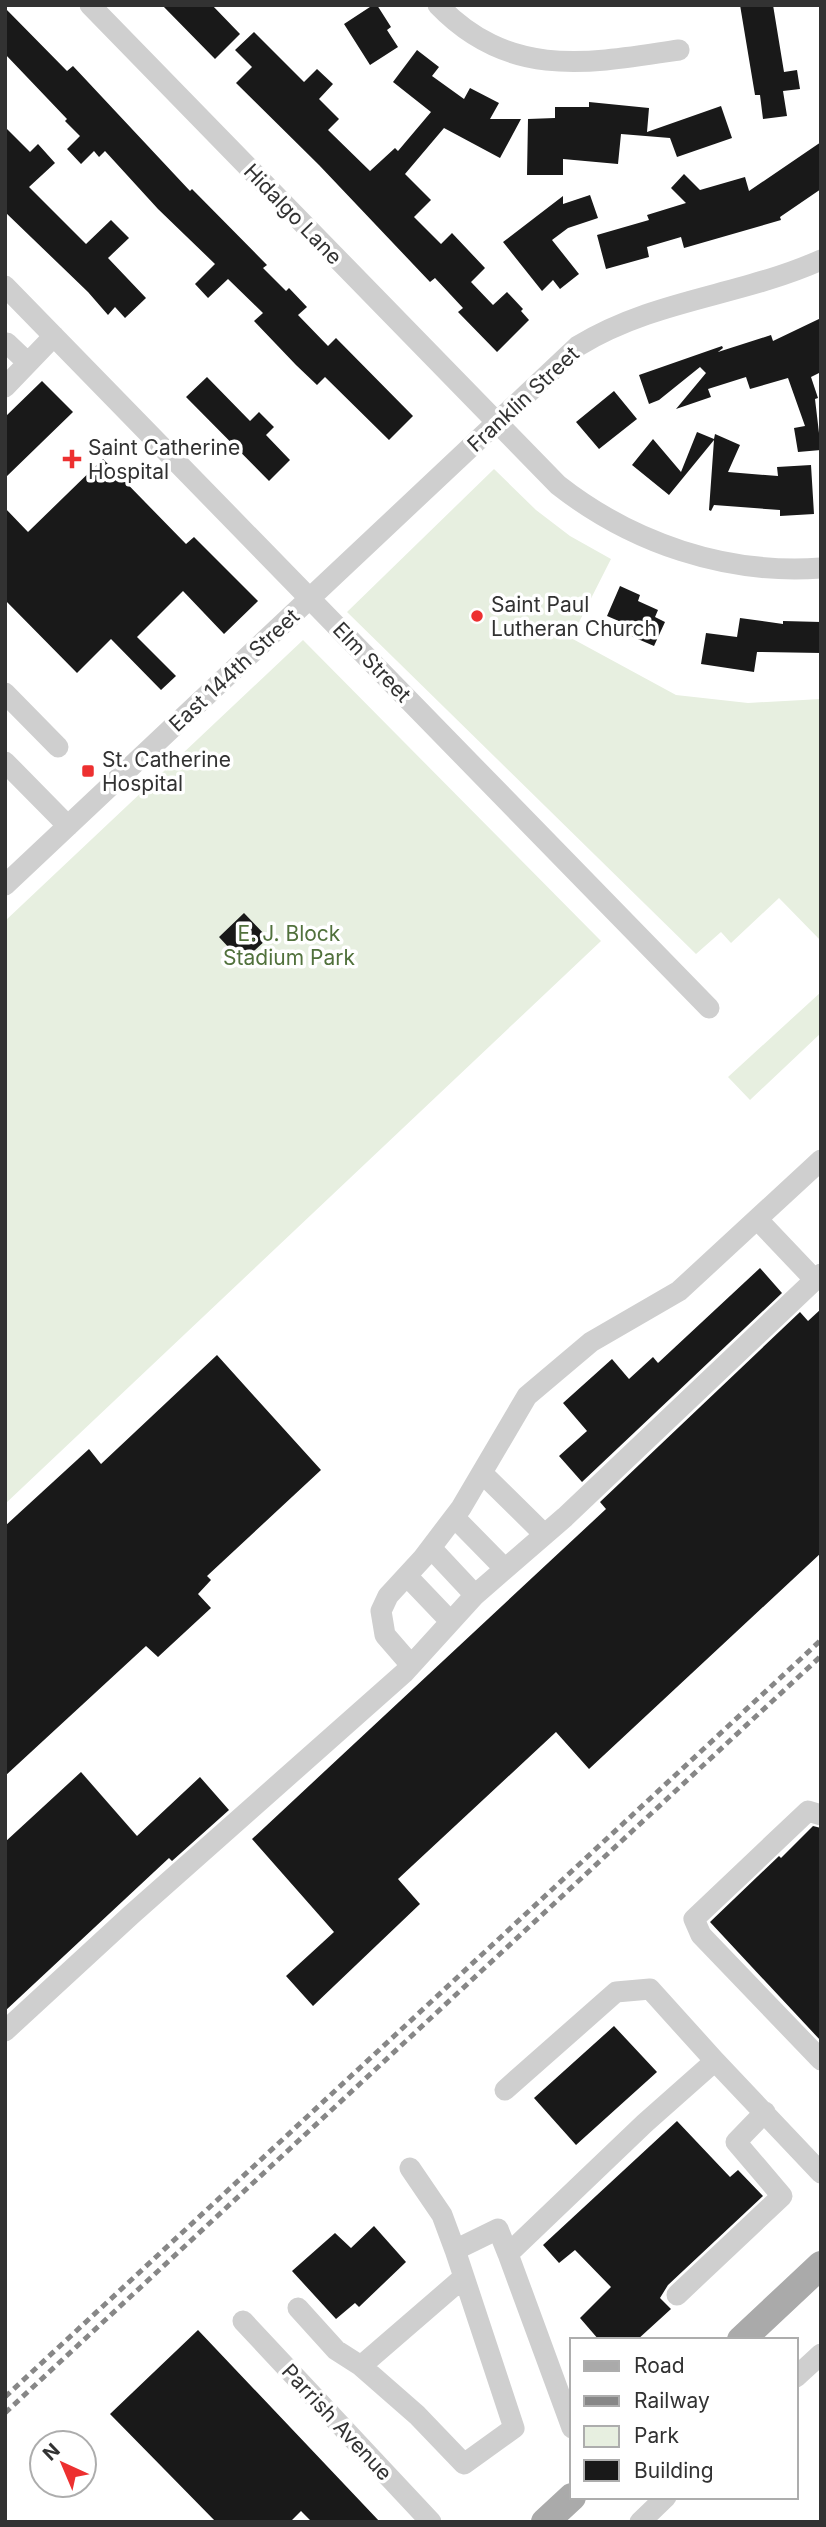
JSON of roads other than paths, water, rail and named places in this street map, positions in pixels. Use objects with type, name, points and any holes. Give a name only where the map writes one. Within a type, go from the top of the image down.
[{"type":"main road","points":[[743,2338],[821,2266]]},
{"type":"main road","points":[[545,2522],[570,2499]]},
{"type":"street","name":"Hidalgo Lane","points":[[90,5],[558,485],[585,505],[629,531],[661,544],[746,566],[785,570],[821,568]]},
{"type":"street","points":[[438,5],[479,39],[508,53],[540,60],[622,59],[679,50]]},
{"type":"street","name":"Franklin Street","points":[[310,598],[578,346],[651,311],[772,279],[821,260]]},
{"type":"street","name":"Elm Street","points":[[5,286],[709,1008]]},
{"type":"street","points":[[5,387],[54,336]]},
{"type":"street","points":[[7,343],[28,363]]},
{"type":"street","name":"East 144th Street","points":[[5,885],[310,598]]},
{"type":"street","points":[[5,693],[58,747]]},
{"type":"street","points":[[5,762],[68,826]]},
{"type":"street","points":[[411,1665],[385,1636],[381,1611],[388,1596],[454,1518],[527,1396],[591,1342],[679,1291],[821,1160]]},
{"type":"street","points":[[5,2031],[411,1665],[475,1595],[544,1534],[818,1277],[757,1219]]},
{"type":"street","points":[[482,1473],[544,1534]]},
{"type":"street","points":[[454,1518],[505,1569]]},
{"type":"street","points":[[431,1548],[475,1595]]},
{"type":"street","points":[[407,1576],[450,1620]]},
{"type":"street","points":[[821,1815],[808,1811],[694,1919],[701,1935],[821,2060]]},
{"type":"street","points":[[505,2090],[616,1992],[650,1989],[765,2112],[813,2148],[821,2172]]},
{"type":"street","points":[[508,2254],[645,2123],[715,2061]]},
{"type":"street","points":[[677,2295],[782,2196],[736,2141],[765,2112]]},
{"type":"street","points":[[298,2308],[337,2350],[361,2366],[417,2415],[464,2464],[514,2428],[442,2215],[410,2168]]},
{"type":"street","points":[[455,2250],[498,2229],[570,2423]]},
{"type":"street","points":[[361,2366],[464,2277]]},
{"type":"street","name":"Parrish Avenue","points":[[243,2322],[431,2522]]},
{"type":"street","points":[[798,2375],[821,2354]]},
{"type":"street","points":[[640,2522],[664,2499]]},
{"type":"railway","points":[[5,2397],[821,1640]]},
{"type":"railway","points":[[5,2413],[821,1656]]},
{"type":"place","name":"Saint Catherine Hospital","points":[[72,459]]},
{"type":"place","name":"Saint Paul Lutheran Church","points":[[477,616]]},
{"type":"place","name":"St. Catherine Hospital","points":[[88,771]]},
{"type":"park label","name":"E. J. Block Stadium Park","points":[[289,945]]}]
